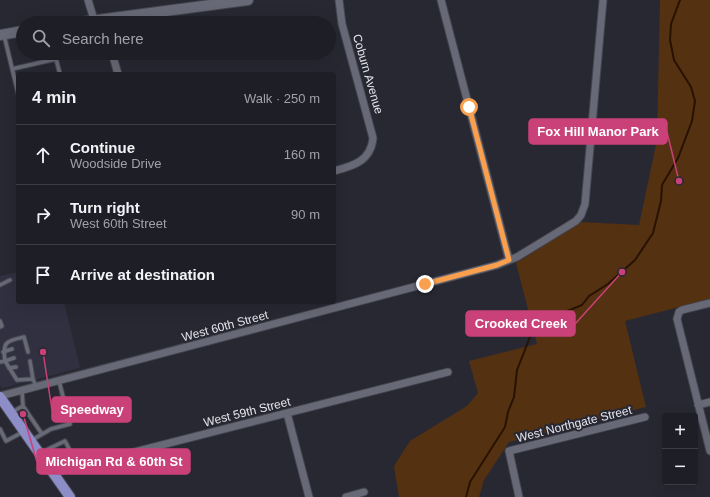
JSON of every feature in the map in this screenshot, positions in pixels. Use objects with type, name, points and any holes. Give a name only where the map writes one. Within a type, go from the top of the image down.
[{"type":"main road","points":[[0,396],[70,497]]},
{"type":"street","points":[[88,0],[92,16]]},
{"type":"street","points":[[129,16],[211,2],[248,0]]},
{"type":"street","name":"Coburn Avenue","points":[[336,170],[356,165],[369,153],[373,143],[373,132],[342,24],[340,0]]},
{"type":"street","points":[[441,0],[509,260]]},
{"type":"street","name":"West 60th Street","points":[[0,396],[497,265],[509,260],[576,221],[585,204],[603,0]]},
{"type":"street","points":[[2,34],[16,32]]},
{"type":"street","points":[[114,60],[117,72]]},
{"type":"street","points":[[710,302],[679,312],[677,319],[678,330],[710,451]]},
{"type":"street","name":"West 59th Street","points":[[52,473],[448,372]]},
{"type":"street","points":[[698,405],[710,402]]},
{"type":"street","points":[[287,413],[309,497]]},
{"type":"street","name":"West Northgate Street","points":[[519,497],[509,451],[644,418]]},
{"type":"street","points":[[346,497],[364,492]]},
{"type":"lane","points":[[2,34],[16,85]]},
{"type":"lane","points":[[12,69],[52,60]]},
{"type":"lane","points":[[56,60],[59,72]]},
{"type":"lane","points":[[0,285],[10,280]]},
{"type":"lane","points":[[0,321],[2,326],[0,327]]},
{"type":"lane","points":[[28,352],[24,337],[6,342],[3,352],[5,361],[17,380],[33,378]]},
{"type":"lane","points":[[21,347],[27,346]]},
{"type":"lane","points":[[3,352],[12,349]]},
{"type":"lane","points":[[0,362],[14,358]]},
{"type":"lane","points":[[25,364],[30,362],[36,387]]},
{"type":"lane","points":[[9,368],[16,366]]},
{"type":"lane","points":[[26,370],[31,369]]},
{"type":"lane","points":[[13,373],[18,372]]},
{"type":"lane","points":[[30,441],[42,434],[70,424],[59,381]]},
{"type":"lane","points":[[22,390],[23,406],[42,434]]},
{"type":"lane","points":[[11,412],[23,406]]},
{"type":"lane","points":[[0,429],[6,442],[24,432]]},
{"type":"lane","points":[[39,453],[65,441],[78,466]]},
{"type":"shaded area","points":[[660,0],[710,0],[710,299],[625,321],[646,407],[509,442],[484,480],[479,497],[399,497],[394,466],[410,441],[467,406],[478,393],[469,361],[537,344],[516,263],[581,222],[639,225],[657,140]]},
{"type":"shaded area","points":[[16,272],[16,304],[64,304],[80,368],[2,388],[0,385],[0,276]]},
{"type":"waterway","points":[[466,497],[470,482],[505,427],[508,412],[514,397],[517,370],[532,332],[543,321],[582,305],[589,296],[608,284],[635,260],[653,233],[661,201],[662,185],[678,158],[692,121],[695,101],[691,87],[674,60],[670,40],[671,24],[680,0]]},
{"type":"place","name":"Fox Hill Manor Park","points":[[679,181]]},
{"type":"place","name":"Crooked Creek","points":[[622,272]]},
{"type":"place","name":"Speedway","points":[[43,352]]},
{"type":"place","name":"Michigan Rd & 60th St","points":[[23,414]]},
{"type":"route","points":[[425,284],[497,265],[509,260],[469,107]]}]
